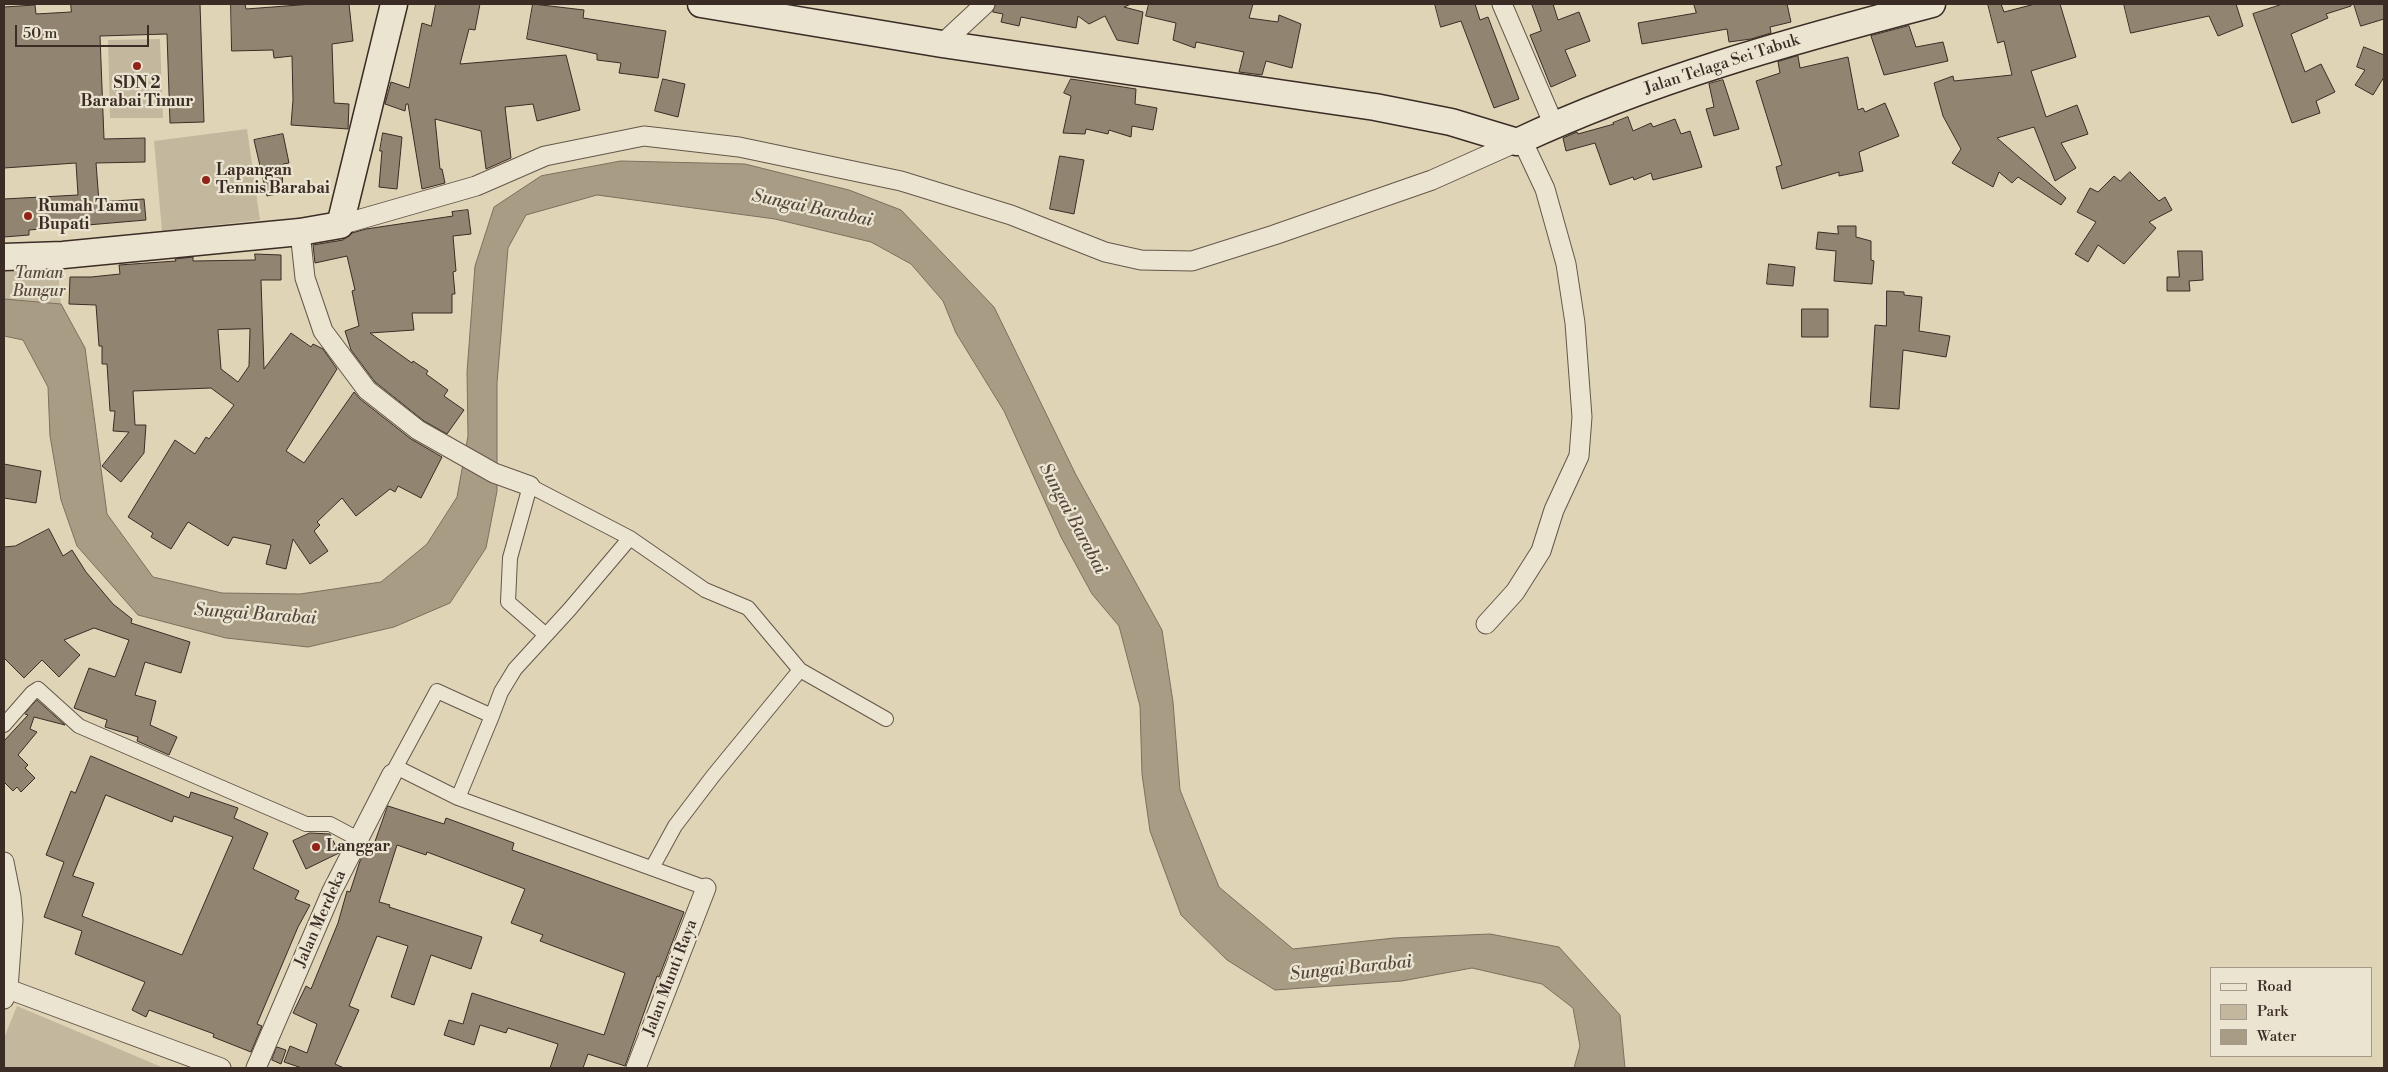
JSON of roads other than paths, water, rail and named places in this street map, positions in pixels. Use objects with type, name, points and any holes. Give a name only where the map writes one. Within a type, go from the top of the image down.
[{"type":"main road","points":[[4,257],[62,255],[300,232],[340,225],[394,4]]},
{"type":"main road","points":[[701,4],[942,44],[1375,106],[1451,122],[1520,141]]},
{"type":"main road","name":"Jalan Telaga Sei Tabuk","points":[[1520,141],[1607,102],[1796,41],[1932,4]]},
{"type":"street","points":[[942,44],[985,4]]},
{"type":"street","points":[[1502,4],[1554,125]]},
{"type":"street","points":[[340,225],[476,186],[545,156],[644,136],[739,147],[901,181],[1011,215],[1105,252],[1141,260],[1192,261],[1274,235],[1432,180],[1520,141],[1545,189],[1566,264],[1575,323],[1582,417],[1579,456],[1554,510],[1540,550],[1515,592],[1486,624]]},
{"type":"street","points":[[300,232],[305,278],[323,331],[367,390],[418,430],[494,473],[530,486],[630,538],[705,590],[748,608],[800,670],[886,719]]},
{"type":"street","points":[[530,486],[510,558],[508,602],[546,635]]},
{"type":"street","points":[[458,798],[501,692],[514,669],[630,538]]},
{"type":"street","points":[[652,868],[676,826],[712,776],[800,670]]},
{"type":"street","points":[[4,725],[32,693],[38,689],[78,726],[306,824],[330,824],[358,839]]},
{"type":"street","points":[[492,716],[437,691],[394,770],[458,798],[706,888]]},
{"type":"street","name":"Jalan Merdeka","points":[[256,1068],[332,891],[394,770]]},
{"type":"street","points":[[5,871],[13,920],[7,950],[6,994],[194,1064],[221,1068]]},
{"type":"street","name":"Jalan Munti Raya","points":[[636,1068],[706,888]]},
{"type":"water","name":"Sungai Barabai","points":[[621,161],[745,164],[849,190],[901,210],[994,307],[1076,475],[1162,630],[1173,702],[1180,790],[1219,887],[1293,949],[1394,938],[1490,934],[1559,947],[1620,1015],[1625,1068],[1574,1068],[1580,1046],[1573,1008],[1542,984],[1472,968],[1402,981],[1275,990],[1227,960],[1181,915],[1150,831],[1142,774],[1140,706],[1119,626],[1092,594],[1061,537],[1004,411],[956,333],[943,301],[911,264],[871,242],[775,219],[597,195],[526,215],[508,248],[497,383],[497,491],[486,548],[450,603],[394,627],[308,647],[226,638],[138,615],[77,546],[61,500],[50,436],[48,387],[23,340],[4,336],[4,299],[61,304],[85,348],[107,514],[153,577],[222,593],[300,594],[381,582],[427,544],[457,497],[468,436],[467,372],[475,266],[494,207],[541,176]]},
{"type":"place","name":"SDN 2 Barabai Timur","points":[[137,66]]},
{"type":"place","name":"Lapangan Tennis Barabai","points":[[206,180]]},
{"type":"place","name":"Rumah Tamu Bupati","points":[[28,216]]},
{"type":"place","name":"Langgar","points":[[316,847]]},
{"type":"park label","name":"Taman Bungur","points":[[39,283]]}]
